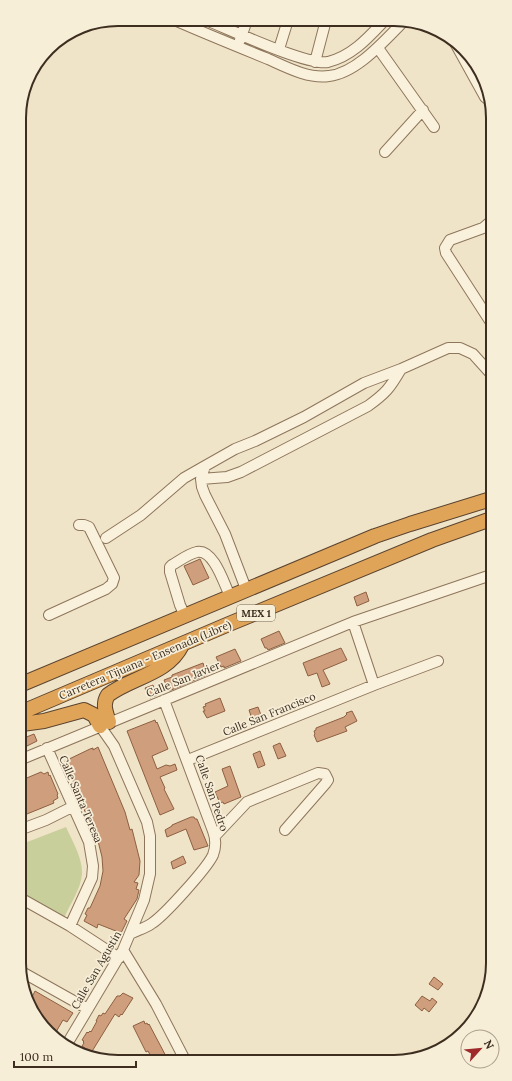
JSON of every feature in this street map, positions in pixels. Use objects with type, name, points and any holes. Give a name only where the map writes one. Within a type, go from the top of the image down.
[{"type":"highway","name":"MEX 1","points":[[26,682],[375,536],[486,501]]},
{"type":"highway","name":"Carretera Tijuana - Ensenada (Libre)","points":[[26,710],[432,540],[486,521]]},
{"type":"highway","points":[[105,724],[105,705],[108,695],[172,660],[182,645]]},
{"type":"highway","points":[[26,723],[44,721],[84,710],[94,715],[105,724]]},
{"type":"street","points":[[188,26],[295,70],[319,77],[329,76],[350,68],[363,60],[378,48],[399,26]]},
{"type":"street","points":[[221,26],[279,50],[315,62],[329,62],[356,50],[379,26]]},
{"type":"street","points":[[238,47],[245,26]]},
{"type":"street","points":[[279,50],[286,26]]},
{"type":"street","points":[[315,62],[324,26]]},
{"type":"street","points":[[378,48],[434,127]]},
{"type":"street","points":[[463,58],[482,92]]},
{"type":"street","points":[[385,152],[423,110]]},
{"type":"street","points":[[486,226],[450,240],[444,248],[486,314]]},
{"type":"street","points":[[106,538],[140,516],[184,478],[235,449],[280,429],[364,383],[401,369],[448,348],[460,348],[473,354],[486,368]]},
{"type":"street","points":[[201,479],[227,477],[241,472],[368,406],[385,394],[401,369]]},
{"type":"street","points":[[205,466],[201,479],[202,487],[225,534],[246,589]]},
{"type":"street","points":[[49,615],[106,589],[112,584],[114,578],[89,527],[79,525]]},
{"type":"street","points":[[185,616],[180,605],[170,572],[170,567],[196,552],[206,553],[210,557],[219,570],[230,596]]},
{"type":"street","name":"Calle San Javier","points":[[26,757],[353,622],[486,577]]},
{"type":"street","points":[[353,622],[374,685]]},
{"type":"street","name":"Calle San Francisco","points":[[188,760],[359,690],[438,661]]},
{"type":"street","name":"Calle San Pedro","points":[[132,933],[152,924],[192,883],[213,854],[215,842],[215,836],[188,760],[164,700]]},
{"type":"street","name":"Calle San Agustín","points":[[69,1041],[132,933],[144,900],[150,874],[150,836],[147,822],[105,724]]},
{"type":"street","name":"Calle Santa Teresa","points":[[47,748],[72,807],[89,842],[93,866],[92,878],[70,926]]},
{"type":"street","points":[[215,836],[246,802],[318,773],[325,774],[328,780],[326,784],[285,830]]},
{"type":"street","points":[[26,828],[46,820],[72,807]]},
{"type":"street","points":[[26,901],[121,954],[156,1004],[182,1055]]},
{"type":"street","points":[[27,975],[88,1010]]},
{"type":"green space","points":[[66,827],[79,856],[82,874],[77,891],[64,918],[26,897],[26,842]]},
{"type":"building","points":[[200,559],[209,578],[193,585],[184,566]]},
{"type":"building","points":[[366,592],[369,601],[357,606],[354,597]]},
{"type":"building","points":[[279,631],[285,643],[268,650],[265,648],[261,639]]},
{"type":"building","points":[[341,648],[347,660],[323,670],[330,684],[322,687],[317,673],[308,676],[303,663]]},
{"type":"building","points":[[235,649],[241,661],[224,668],[224,666],[221,667],[216,657]]},
{"type":"building","points":[[203,663],[207,675],[169,691],[164,680],[172,677],[172,675]]},
{"type":"building","points":[[153,685],[157,695],[150,698],[145,688]]},
{"type":"building","points":[[220,698],[225,711],[207,718],[203,711],[205,711],[203,707],[206,706],[205,704]]},
{"type":"building","points":[[258,707],[261,715],[252,719],[249,710]]},
{"type":"building","points":[[352,711],[357,721],[345,727],[347,731],[317,742],[314,735],[316,728],[344,717],[347,714],[346,713]]},
{"type":"building","points":[[155,720],[168,749],[152,756],[157,769],[166,765],[170,766],[175,764],[177,770],[160,777],[174,809],[160,815],[127,731]]},
{"type":"building","points":[[34,734],[37,741],[27,746],[26,737]]},
{"type":"building","points":[[280,743],[286,756],[278,759],[273,746]]},
{"type":"building","points":[[98,747],[125,812],[130,830],[132,829],[140,861],[139,875],[134,882],[138,883],[136,889],[139,890],[137,899],[124,919],[127,921],[121,933],[98,924],[97,928],[84,921],[87,915],[85,914],[88,908],[90,908],[100,886],[103,871],[102,857],[97,837],[78,796],[79,795],[65,761],[90,749],[93,748],[93,750]]},
{"type":"building","points":[[260,751],[265,765],[258,768],[253,754]]},
{"type":"building","points":[[230,766],[241,797],[224,804],[223,802],[220,803],[215,792],[228,786],[222,769]]},
{"type":"building","points":[[41,772],[44,774],[48,772],[58,794],[58,798],[53,801],[54,803],[26,814],[26,778]]},
{"type":"building","points":[[191,817],[197,819],[208,846],[194,850],[186,829],[167,837],[165,830],[172,825]]},
{"type":"building","points":[[183,856],[186,863],[173,869],[171,862]]},
{"type":"building","points":[[434,977],[443,984],[438,990],[429,984]]},
{"type":"building","points":[[35,991],[73,1013],[67,1022],[63,1020],[57,1031],[38,1009],[32,996]]},
{"type":"building","points":[[123,993],[133,998],[122,1015],[121,1014],[119,1017],[115,1014],[92,1051],[84,1049],[82,1046],[84,1041],[82,1040],[87,1032],[91,1032],[99,1015],[101,1016],[103,1013],[105,1014],[117,996],[120,996]]},
{"type":"building","points":[[422,996],[430,1001],[432,998],[437,1002],[429,1012],[424,1008],[422,1011],[415,1005]]},
{"type":"building","points":[[144,1021],[145,1024],[149,1024],[165,1055],[150,1055],[148,1051],[146,1052],[133,1026]]}]
